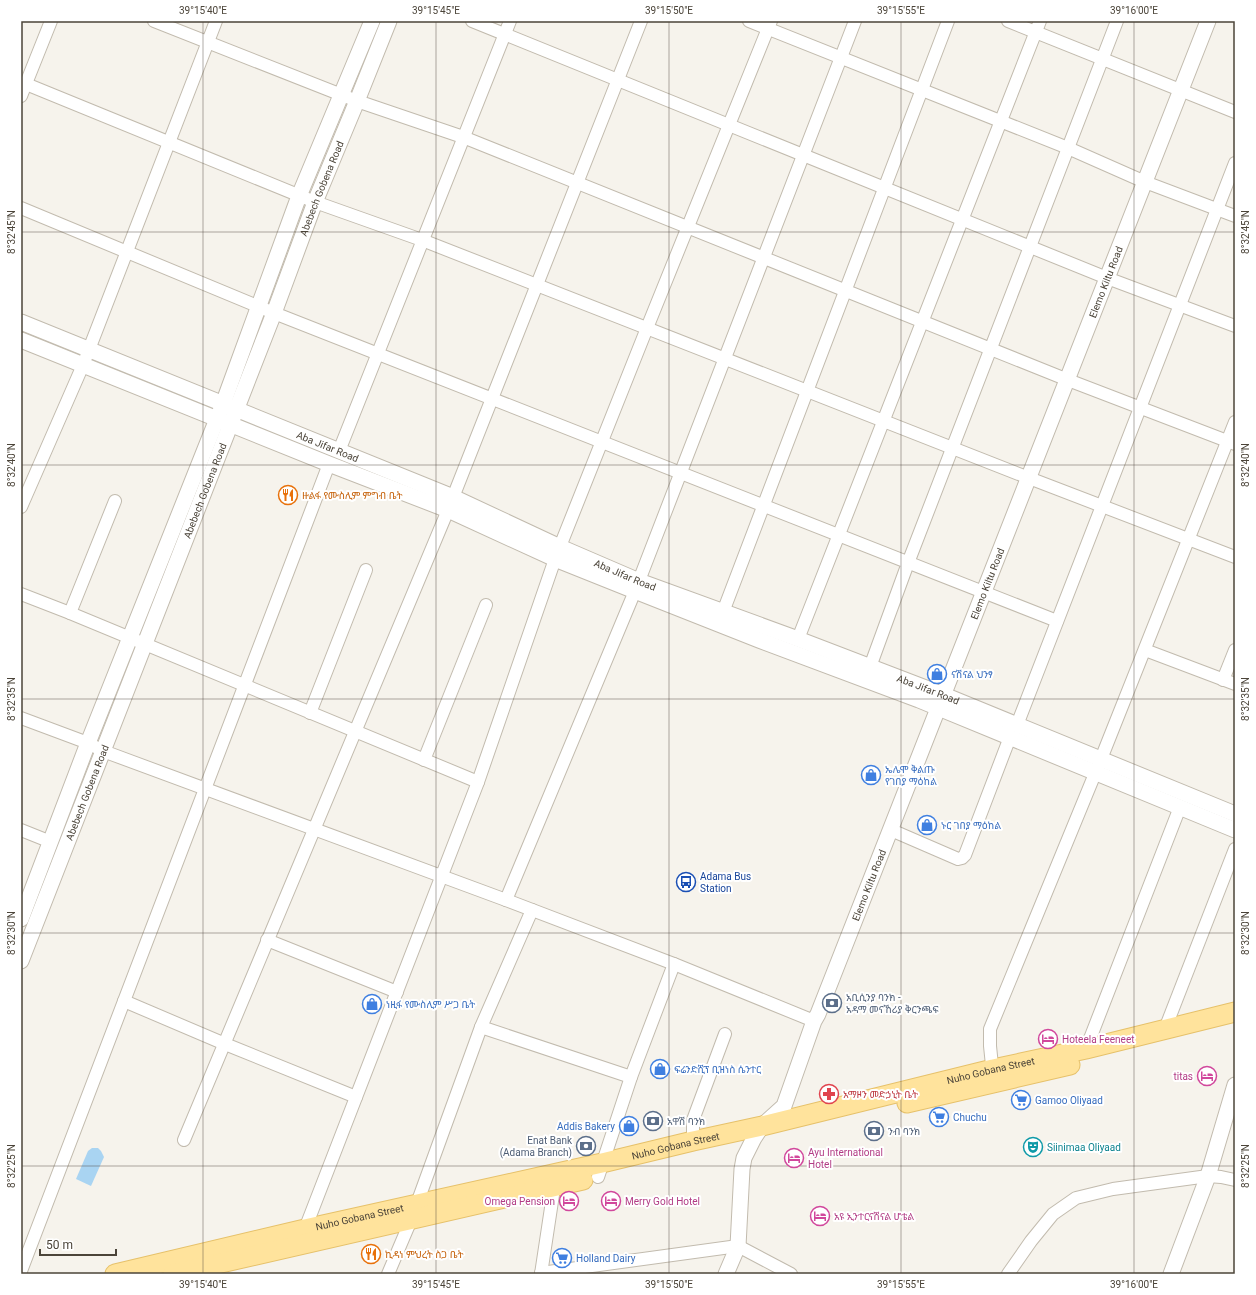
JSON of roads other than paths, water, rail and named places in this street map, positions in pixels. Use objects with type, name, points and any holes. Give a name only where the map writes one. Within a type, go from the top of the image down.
[{"type":"main road","name":"Nuho Gobana Street","points":[[994,1076],[1086,1049],[1235,1012]]},
{"type":"main road","name":"Nuho Gobana Street","points":[[173,1274],[413,1212],[600,1170],[994,1076],[1235,1025]]},
{"type":"main road","name":"Nuho Gobana Street","points":[[115,1274],[305,1229],[554,1188],[600,1170],[693,1141],[758,1132]]},
{"type":"street","points":[[21,96],[51,21]]},
{"type":"street","points":[[154,21],[357,101],[463,137],[1068,380],[1231,442]]},
{"type":"street","points":[[21,507],[83,365],[216,21]]},
{"type":"street","name":"Abebech Gobena Road","points":[[21,919],[88,744],[223,404],[299,196],[372,21]]},
{"type":"street","name":"Abebech Gobena Road","points":[[21,961],[231,425],[315,202],[389,21]]},
{"type":"street","points":[[472,21],[1108,278],[1235,326]]},
{"type":"street","points":[[339,450],[510,21]]},
{"type":"street","points":[[184,1140],[450,504],[641,21]]},
{"type":"street","points":[[749,21],[770,25],[840,58],[1068,148],[1145,182],[1235,216]]},
{"type":"street","points":[[506,900],[637,586],[855,21]]},
{"type":"street","points":[[723,612],[762,506],[948,21]]},
{"type":"street","points":[[1008,21],[1038,26],[1102,58],[1180,91],[1235,112]]},
{"type":"street","points":[[870,667],[908,563],[1117,21]]},
{"type":"street","name":"Elemo Kiltu Road","points":[[758,1132],[784,1106],[814,1021],[942,702],[1208,21]]},
{"type":"street","points":[[305,1229],[478,782],[558,553],[646,328],[770,25]]},
{"type":"street","points":[[798,639],[1038,26]]},
{"type":"street","points":[[26,84],[299,196],[422,240],[1029,478],[1235,556]]},
{"type":"street","points":[[891,830],[958,859],[965,855],[1235,163]]},
{"type":"street","points":[[21,208],[258,307],[1057,622]]},
{"type":"street","name":"Aba Jifar Road","points":[[21,322],[339,450],[450,504],[558,553],[759,640],[942,702],[1098,766],[1235,814]]},
{"type":"street","name":"Aba Jifar Road","points":[[21,340],[329,464],[450,504]]},
{"type":"street","points":[[994,1076],[990,1029],[1189,539],[1231,442],[1235,422]]},
{"type":"street","points":[[21,1271],[329,464]]},
{"type":"street","points":[[70,612],[114,501]]},
{"type":"street","points":[[310,712],[366,570]]},
{"type":"street","name":"Aba Jifar Road","points":[[637,586],[723,612],[798,639],[870,667],[942,702]]},
{"type":"street","points":[[21,594],[70,612],[478,782]]},
{"type":"street","points":[[424,760],[486,605]]},
{"type":"street","points":[[1145,650],[1235,684]]},
{"type":"street","points":[[1223,680],[1235,650]]},
{"type":"street","points":[[21,718],[674,964],[814,1021]]},
{"type":"street","name":"Aba Jifar Road","points":[[1098,766],[1180,807],[1235,830]]},
{"type":"street","points":[[1086,1049],[1180,807]]},
{"type":"street","points":[[21,830],[51,842]]},
{"type":"street","points":[[1165,1029],[1235,849]]},
{"type":"street","points":[[388,1274],[413,1212],[480,1027],[532,910]]},
{"type":"street","points":[[267,940],[397,992]]},
{"type":"street","points":[[600,1170],[674,964]]},
{"type":"street","points":[[124,1001],[356,1097]]},
{"type":"street","points":[[480,1027],[632,1078]]},
{"type":"street","points":[[693,1141],[693,1120],[725,1034]]},
{"type":"street","points":[[1171,1274],[1208,1176],[1235,1085]]},
{"type":"street","points":[[726,1274],[738,1246],[742,1169],[744,1158],[758,1132]]},
{"type":"street","points":[[1008,1274],[1053,1214],[1076,1198],[1113,1189],[1208,1176],[1235,1180]]},
{"type":"street","points":[[554,1188],[541,1273],[738,1246],[791,1274]]},
{"type":"water","points":[[92,1148],[98,1148],[104,1157],[91,1186],[76,1179],[88,1151]]},
{"type":"place","name":"ዙልፋ የሙስሊም ምግብ ቤት","points":[[288,495]]},
{"type":"place","name":"ናሽናል ህንፃ","points":[[937,674]]},
{"type":"place","name":"ኤሌሞ ቅልጡ የገበያ ማዕከል","points":[[871,775]]},
{"type":"place","name":"ኑር ገበያ ማዕከል","points":[[927,825]]},
{"type":"place","name":"Adama Bus Station","points":[[686,882]]},
{"type":"place","name":"አቢሲንያ ባንክ - አዳማ መናኸሪያ ቅርንጫፍ","points":[[832,1003]]},
{"type":"place","name":"ነዚፋ የሙስሊም ሥጋ ቤት","points":[[372,1004]]},
{"type":"place","name":"Hoteela Feeneet","points":[[1048,1039]]},
{"type":"place","name":"ፍሬንድሺፕ ቢዝነስ ሴንተር","points":[[660,1069]]},
{"type":"place","name":"titas","points":[[1207,1076]]},
{"type":"place","name":"አማዞን መድኃኒት ቤት","points":[[829,1094]]},
{"type":"place","name":"Gamoo Oliyaad","points":[[1021,1100]]},
{"type":"place","name":"Chuchu","points":[[939,1117]]},
{"type":"place","name":"አዋሽ ባንክ","points":[[653,1121]]},
{"type":"place","name":"Addis Bakery","points":[[629,1126]]},
{"type":"place","name":"ንብ ባንክ","points":[[874,1131]]},
{"type":"place","name":"Enat Bank (Adama Branch)","points":[[586,1146]]},
{"type":"place","name":"Siinimaa Oliyaad","points":[[1033,1147]]},
{"type":"place","name":"Ayu International Hotel","points":[[794,1158]]},
{"type":"place","name":"Omega Pension","points":[[569,1201]]},
{"type":"place","name":"Merry Gold Hotel","points":[[611,1201]]},
{"type":"place","name":"አዩ ኢንተርናሽናል ሆቴል","points":[[820,1216]]},
{"type":"place","name":"ኪዳነ ምህረት ስጋ ቤት","points":[[371,1254]]},
{"type":"place","name":"Holland Dairy","points":[[562,1258]]}]
